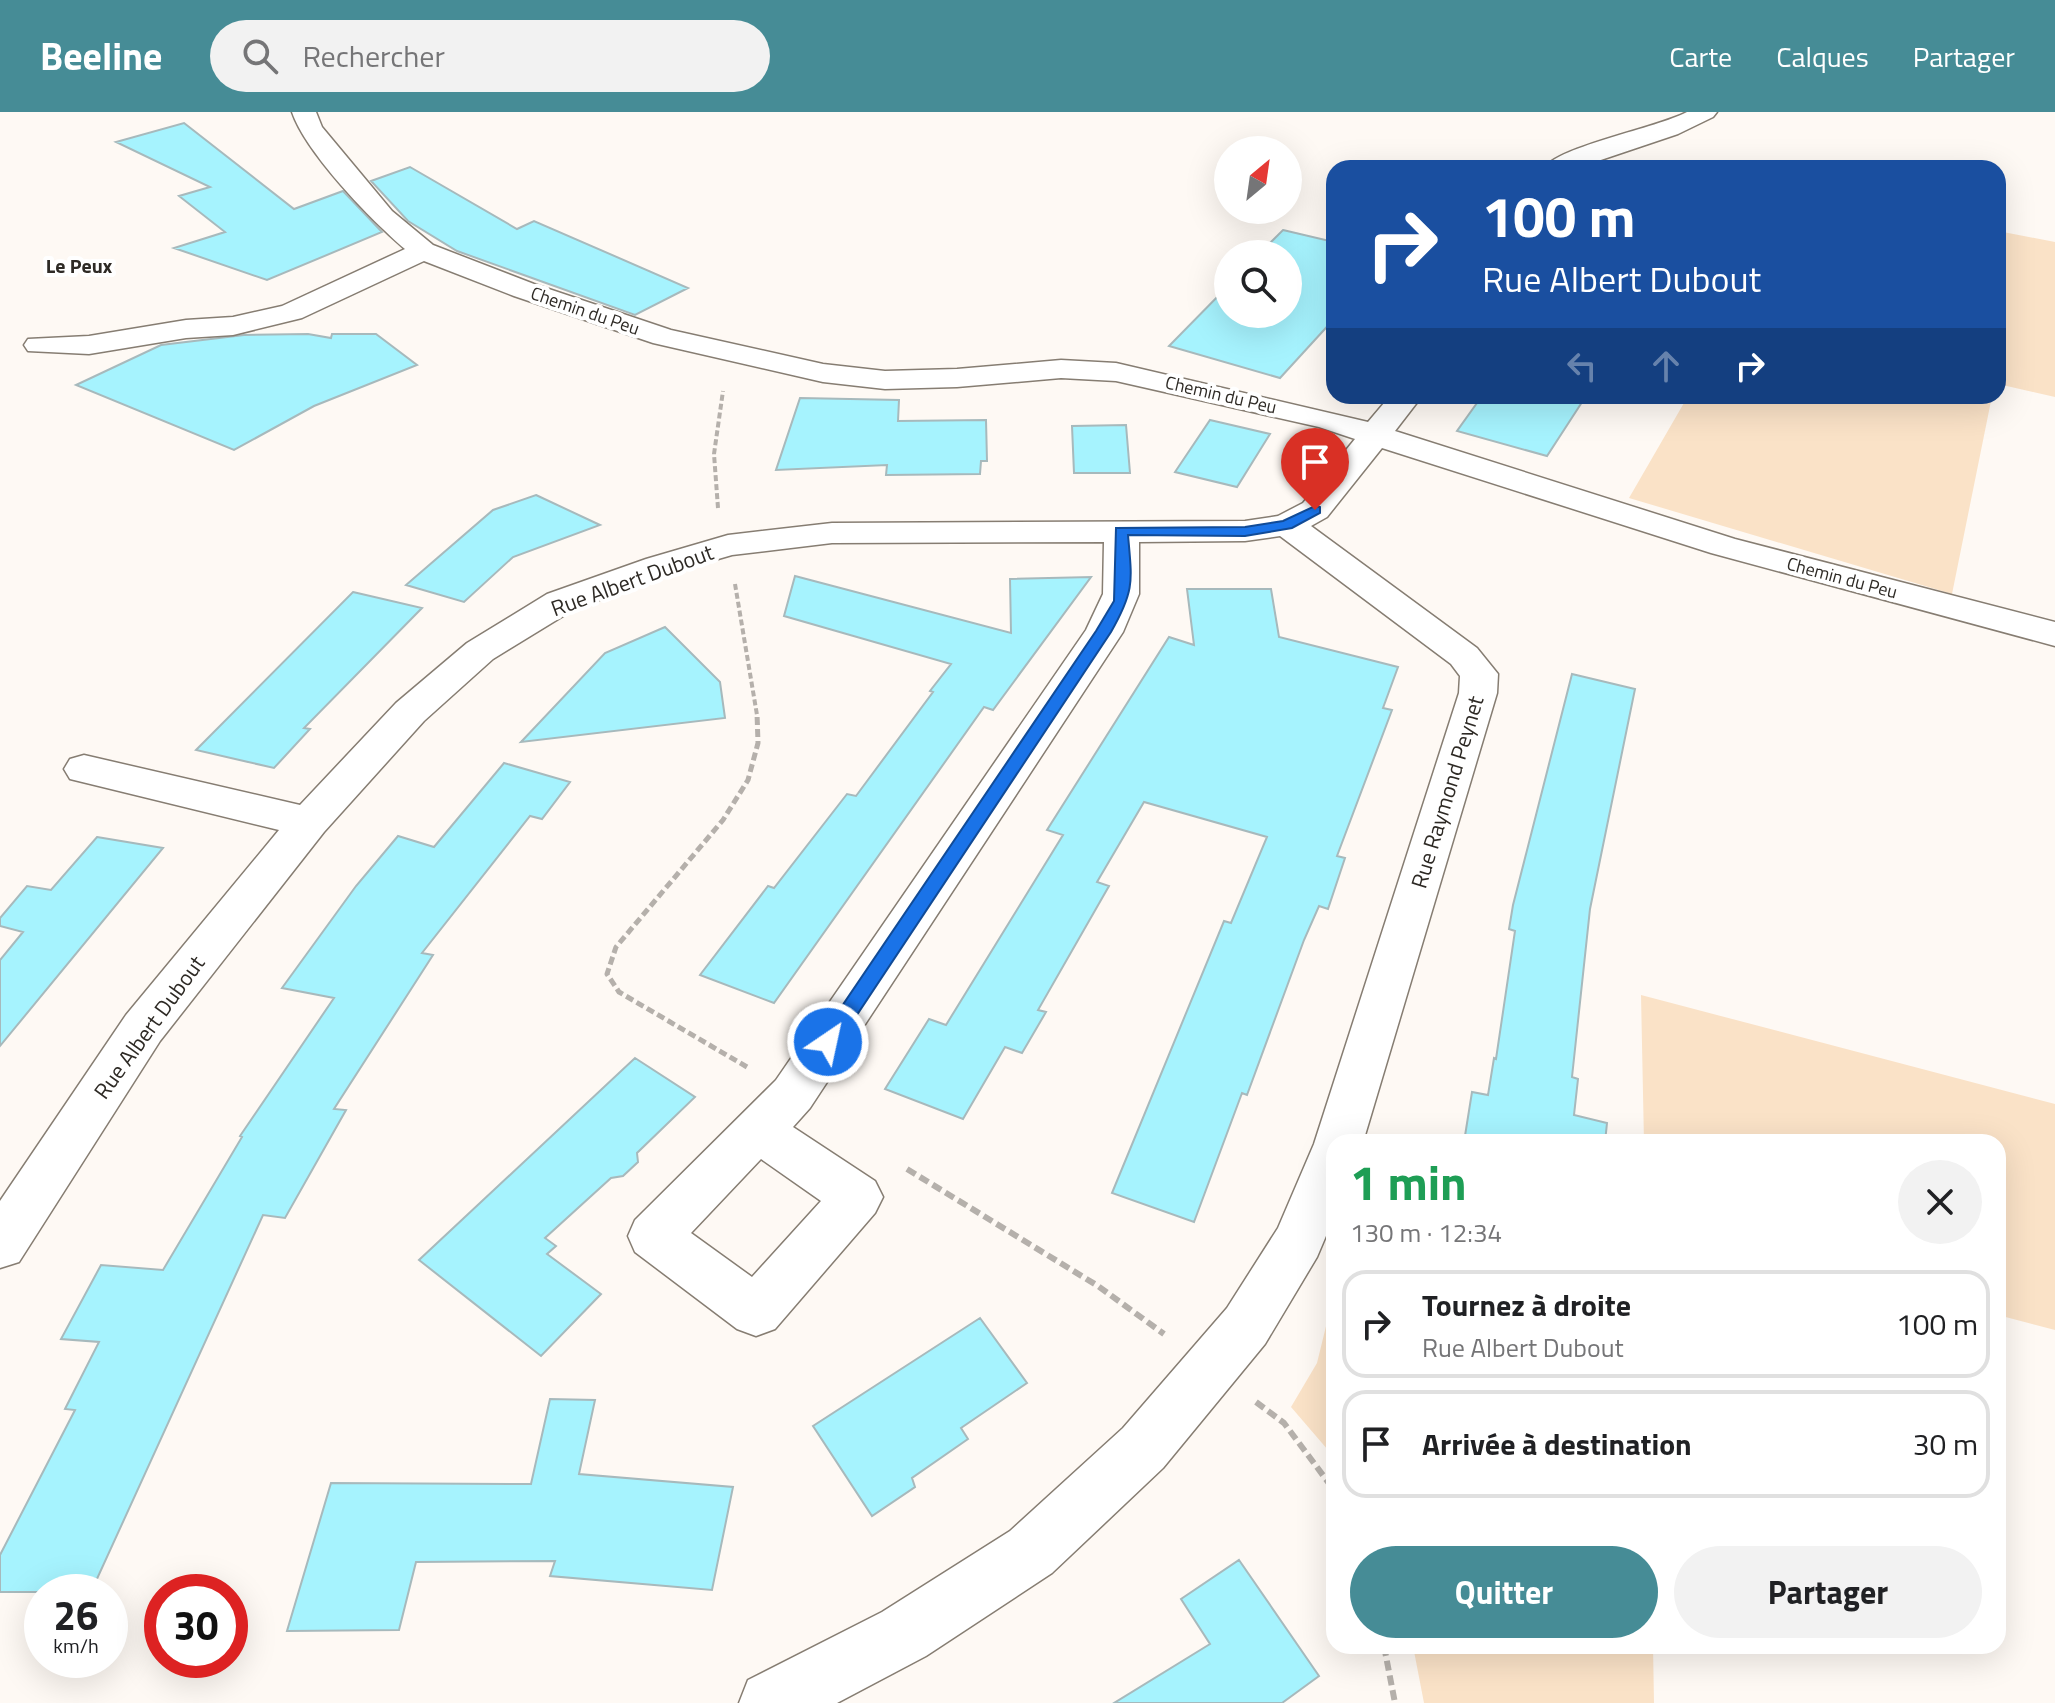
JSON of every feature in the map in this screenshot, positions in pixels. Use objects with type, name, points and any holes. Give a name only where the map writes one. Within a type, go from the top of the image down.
[{"type":"street","name":"Chemin du Peu","points":[[304,112],[310,129],[383,217],[423,251],[524,290],[663,337],[823,373],[885,380],[957,378],[1061,369],[1116,372],[1376,433],[1723,546],[2055,634]]},
{"type":"street","points":[[1576,160],[1658,134],[1705,112]]},
{"type":"street","points":[[39,345],[89,345],[186,329],[233,326],[292,312],[423,251]]},
{"type":"street","name":"Rue Albert Dubout","points":[[0,1245],[143,1028],[309,822],[410,712],[480,651],[560,602],[658,566],[728,545],[832,533],[1245,531],[1287,525],[1315,510],[1400,404]]},
{"type":"street","name":"Rue Raymond Peynet","points":[[1287,525],[1464,656],[1479,674],[1478,693],[1340,1134]]},
{"type":"street","points":[[758,1130],[793,1094],[1104,632],[1121,601],[1124,575],[1121,531]]},
{"type":"street","points":[[84,769],[309,822]]},
{"type":"street","points":[[771,1703],[904,1634],[1031,1552],[1143,1448],[1246,1326],[1298,1241],[1326,1174]]},
{"type":"path","points":[[1386,1654],[1395,1703]]},
{"type":"shaded area","points":[[2006,233],[2055,242],[2055,397],[2006,386]]},
{"type":"shaded area","points":[[1683,404],[1990,404],[1952,594],[1629,498]]},
{"type":"shaded area","points":[[1641,995],[2055,1104],[2055,1330],[2006,1317],[2006,1134],[1644,1134]]},
{"type":"shaded area","points":[[1326,1326],[1326,1448],[1291,1407],[1317,1363]]},
{"type":"shaded area","points":[[1415,1654],[1653,1654],[1654,1703],[1424,1703]]},
{"type":"building","points":[[184,123],[294,209],[343,191],[382,232],[267,280],[174,248],[225,232],[179,196],[210,187],[116,142]]},
{"type":"building","points":[[410,167],[517,229],[534,221],[688,288],[635,315],[457,251],[408,221],[371,181]]},
{"type":"building","points":[[1283,230],[1326,240],[1326,328],[1280,378],[1169,346],[1214,300],[1214,328],[1302,328],[1302,240],[1273,240]]},
{"type":"building","points":[[308,334],[331,338],[332,334],[376,334],[417,365],[314,406],[234,450],[76,385],[161,345],[244,335]]},
{"type":"building","points":[[800,398],[899,400],[898,421],[986,420],[987,461],[981,461],[980,474],[886,475],[887,465],[776,470]]},
{"type":"building","points":[[1476,404],[1581,404],[1547,456],[1457,431]]},
{"type":"building","points":[[1210,420],[1270,434],[1237,487],[1175,472]]},
{"type":"building","points":[[1126,425],[1130,473],[1074,473],[1072,426]]},
{"type":"building","points":[[536,495],[600,525],[513,557],[464,602],[406,585],[493,510]]},
{"type":"building","points":[[795,576],[1011,633],[1010,579],[1091,577],[993,710],[984,707],[774,1003],[700,975],[768,886],[774,888],[847,794],[856,796],[951,664],[784,616]]},
{"type":"building","points":[[1187,589],[1271,589],[1279,637],[1398,667],[1383,708],[1392,710],[1337,856],[1345,858],[1328,909],[1319,906],[1304,940],[1247,1095],[1242,1093],[1194,1222],[1112,1193],[1224,921],[1231,923],[1267,837],[1144,802],[1097,882],[1109,886],[1038,1010],[1046,1012],[1022,1053],[1005,1047],[963,1119],[885,1089],[929,1019],[946,1025],[1063,835],[1047,830],[1169,637],[1194,645]]},
{"type":"building","points":[[353,592],[422,608],[304,728],[310,729],[274,768],[196,750]]},
{"type":"building","points":[[665,627],[720,682],[725,718],[521,742],[605,653]]},
{"type":"building","points":[[1572,674],[1635,689],[1590,909],[1572,1077],[1578,1079],[1574,1115],[1607,1123],[1606,1134],[1465,1134],[1472,1092],[1488,1095],[1496,1059],[1515,931],[1509,929]]},
{"type":"building","points":[[504,763],[570,782],[542,819],[530,816],[422,953],[433,955],[334,1109],[346,1110],[285,1218],[263,1215],[99,1574],[24,1574],[24,1592],[0,1592],[0,1555],[75,1410],[65,1409],[99,1342],[61,1339],[101,1265],[163,1270],[240,1136],[334,998],[282,988],[356,886],[398,836],[434,847]]},
{"type":"building","points":[[97,837],[163,848],[0,1046],[0,960],[23,932],[0,926],[0,918],[27,886],[51,890]]},
{"type":"building","points":[[635,1058],[695,1097],[637,1153],[638,1162],[623,1176],[611,1178],[545,1238],[556,1246],[547,1254],[601,1294],[541,1356],[419,1260]]},
{"type":"building","points":[[980,1318],[1027,1383],[961,1428],[968,1439],[912,1478],[915,1487],[872,1516],[813,1426]]},
{"type":"building","points":[[550,1399],[595,1400],[579,1474],[733,1487],[712,1590],[550,1576],[555,1561],[416,1562],[399,1630],[287,1631],[331,1483],[531,1484]]},
{"type":"building","points":[[1239,1560],[1319,1676],[1282,1703],[1114,1703],[1210,1644],[1181,1599]]},
{"type":"district","name":"Le Peux","points":[[79,266]]},
{"type":"route","points":[[828,1042],[1104,632],[1121,601],[1124,575],[1121,531],[1245,531],[1287,525],[1315,510]]}]
